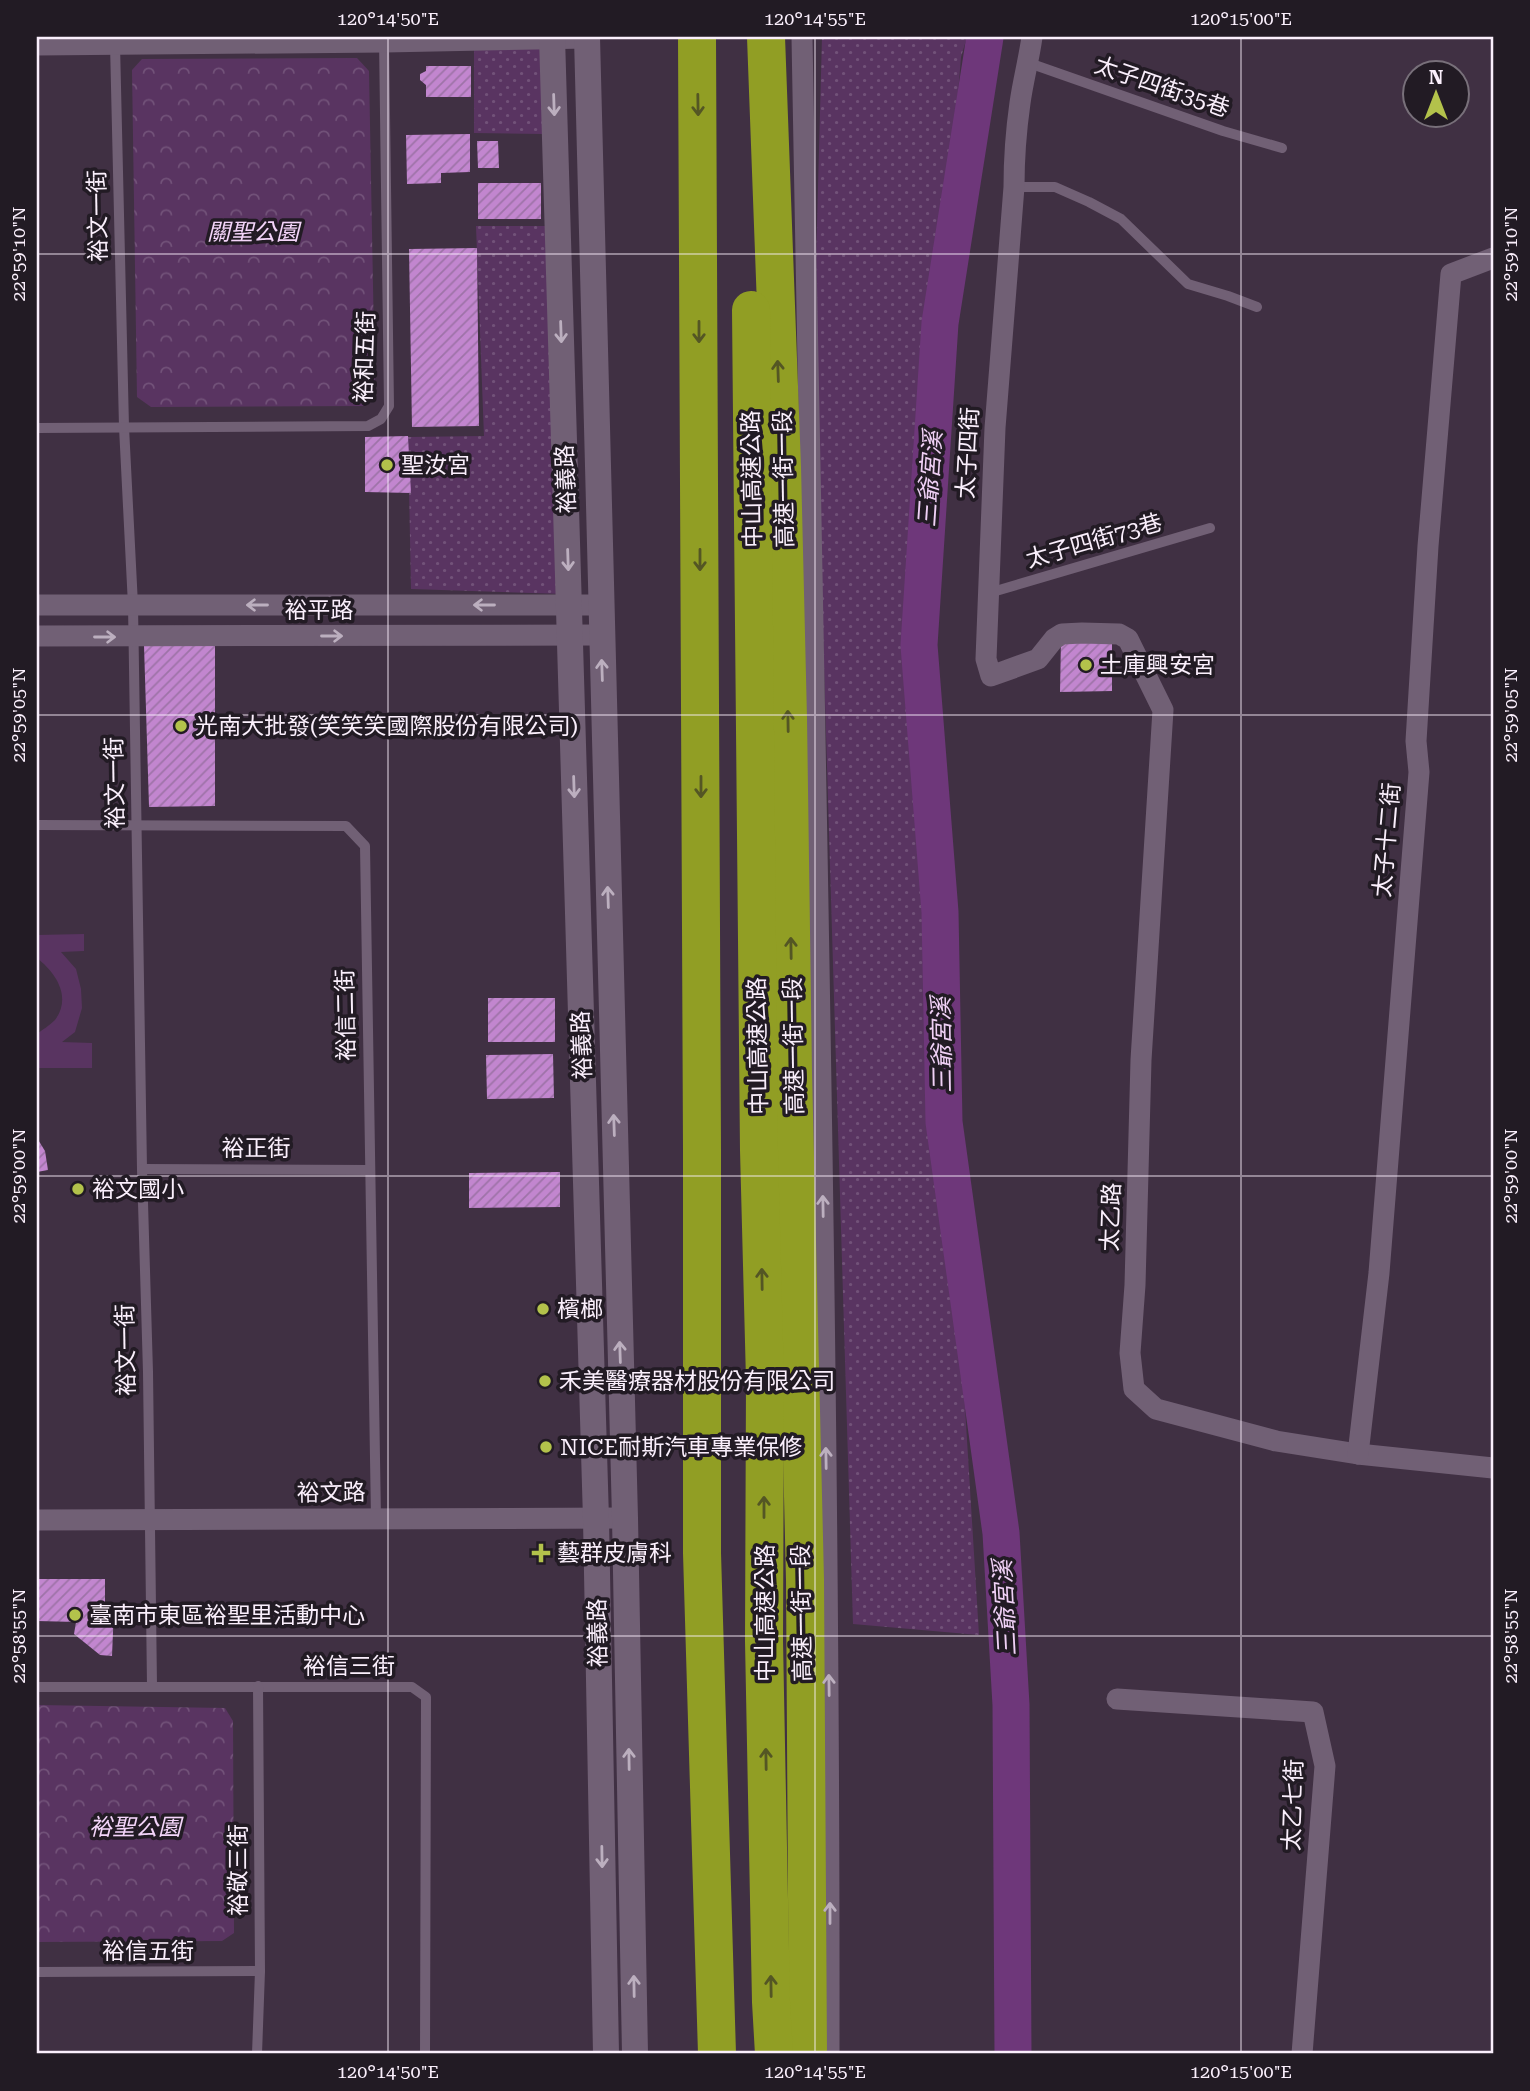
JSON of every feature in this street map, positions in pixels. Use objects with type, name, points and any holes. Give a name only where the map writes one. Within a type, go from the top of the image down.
[{"type":"highway","points":[[697,37],[702,1553],[717,2054]]},
{"type":"highway","name":"中山高速公路","points":[[748,37],[759,1150],[765,1380],[764,1641],[774,2054]]},
{"type":"highway","points":[[766,37],[782,467],[788,718],[804,1552],[808,2054]]},
{"type":"highway","points":[[691,2054],[685,1682],[702,1553]]},
{"type":"street","points":[[37,45],[587,37]]},
{"type":"street","name":"裕義路","points":[[587,37],[625,1518],[635,2054]]},
{"type":"street","name":"高速一街一段","points":[[802,37],[823,1208],[830,1746],[829,2054]]},
{"type":"street","name":"太子四街","points":[[1032,37],[1020,100],[1014,164],[995,428],[986,659],[991,676],[1038,659],[1054,639],[1062,635],[1119,634],[1128,639],[1147,679]]},
{"type":"street","name":"裕義路","points":[[552,38],[596,1519],[606,2054]]},
{"type":"street","name":"太子十二街","points":[[1358,1454],[1379,1273],[1419,772],[1416,741],[1426,573],[1451,274],[1493,258]]},
{"type":"street","name":"裕平路","points":[[37,605],[601,605]]},
{"type":"street","name":"裕平路","points":[[37,636],[601,635]]},
{"type":"street","name":"太乙路","points":[[1147,679],[1163,710],[1141,1060],[1135,1285],[1130,1353],[1134,1389],[1156,1409],[1276,1441],[1358,1454],[1493,1468]]},
{"type":"street","name":"裕文路","points":[[37,1520],[625,1518]]},
{"type":"street","name":"太乙七街","points":[[1117,1699],[1313,1712],[1325,1766],[1302,2054]]},
{"type":"lane","name":"裕和五街","points":[[37,428],[368,426],[382,419],[389,406],[384,39]]},
{"type":"lane","name":"裕文一街","points":[[115,44],[124,426],[133,605],[152,1686]]},
{"type":"lane","name":"太子四街35巷","points":[[1029,63],[1199,123],[1282,148]]},
{"type":"lane","points":[[1014,187],[1055,187],[1088,202],[1121,219],[1188,284],[1257,307]]},
{"type":"lane","name":"太子四街73巷","points":[[989,593],[1210,528]]},
{"type":"lane","name":"裕信二街","points":[[37,825],[346,827],[365,846],[376,1519]]},
{"type":"lane","name":"裕正街","points":[[142,1169],[369,1170]]},
{"type":"lane","name":"裕敬三街","points":[[257,2054],[260,1971],[258,1686]]},
{"type":"lane","name":"裕信三街","points":[[37,1687],[412,1687],[426,1697],[425,2054]]},
{"type":"lane","name":"裕信五街","points":[[37,1972],[260,1971]]},
{"type":"green space","points":[[822,37],[967,37],[961,57],[913,644],[979,1635],[853,1624],[814,337]]},
{"type":"green space","points":[[541,47],[544,134],[474,133],[474,48]]},
{"type":"green space","name":"關聖公園","points":[[357,58],[369,71],[375,394],[366,406],[151,407],[137,397],[132,70],[142,59]]},
{"type":"green space","points":[[476,226],[548,226],[564,594],[411,589],[408,437],[484,436]]},
{"type":"green space","points":[[84,934],[84,951],[61,952],[76,969],[82,1008],[75,1032],[62,1042],[92,1043],[92,1068],[37,1068],[37,1034],[55,1020],[60,1011],[62,994],[56,978],[37,958],[37,935]]},
{"type":"green space","name":"裕聖公園","points":[[37,1705],[225,1708],[233,1721],[234,1933],[222,1941],[37,1942]]},
{"type":"building","points":[[426,66],[471,66],[471,97],[426,97],[426,85],[420,80],[420,74],[426,71]]},
{"type":"building","points":[[470,134],[470,172],[441,173],[441,183],[407,184],[406,135]]},
{"type":"building","points":[[477,141],[498,141],[499,168],[478,168]]},
{"type":"building","points":[[478,183],[541,183],[541,219],[478,219]]},
{"type":"building","points":[[477,248],[479,426],[412,427],[409,249]]},
{"type":"building","name":"聖汝宮","points":[[408,436],[411,493],[365,492],[365,437]]},
{"type":"building","name":"土庫興安宮","points":[[1061,638],[1112,638],[1112,691],[1060,692]]},
{"type":"building","name":"光南大批發(笑笑笑國際股份有限公司)","points":[[215,643],[215,806],[149,807],[144,645]]},
{"type":"building","points":[[488,998],[555,998],[555,1042],[488,1042]]},
{"type":"building","points":[[553,1054],[554,1098],[487,1099],[486,1055]]},
{"type":"building","points":[[37,1138],[45,1151],[48,1170],[37,1172]]},
{"type":"building","points":[[560,1172],[560,1207],[469,1208],[469,1173]]},
{"type":"building","name":"臺南市東區裕聖里活動中心","points":[[37,1579],[105,1579],[105,1609],[114,1608],[112,1656],[100,1655],[74,1634],[76,1622],[37,1621]]},
{"type":"waterway","name":"三爺宮溪","points":[[985,37],[940,323],[919,645],[940,912],[944,1122],[1001,1533],[1011,1705],[1013,2054]]},
{"type":"place","name":"聖汝宮","points":[[387,465]]},
{"type":"place","name":"土庫興安宮","points":[[1086,665]]},
{"type":"place","name":"光南大批發(笑笑笑國際股份有限公司)","points":[[181,726]]},
{"type":"place","name":"裕文國小","points":[[78,1189]]},
{"type":"place","name":"檳榔","points":[[543,1309]]},
{"type":"place","name":"禾美醫療器材股份有限公司","points":[[545,1381]]},
{"type":"place","name":"NICE耐斯汽車專業保修","points":[[546,1447]]},
{"type":"place","name":"藝群皮膚科","points":[[541,1553]]},
{"type":"place","name":"臺南市東區裕聖里活動中心","points":[[75,1615]]}]
